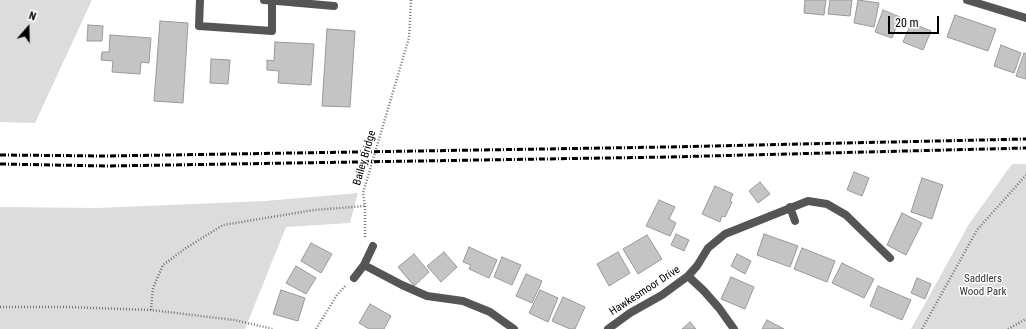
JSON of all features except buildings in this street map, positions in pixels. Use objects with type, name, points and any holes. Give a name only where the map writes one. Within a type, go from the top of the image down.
[{"type":"street","points":[[200,0],[199,26],[272,31],[271,1],[334,6]]},
{"type":"street","points":[[967,0],[1026,18]]},
{"type":"street","name":"Hawkesmoor Drive","points":[[608,329],[630,313],[662,295],[688,276],[697,266],[708,248],[725,234],[808,201],[827,204],[846,215],[890,258]]},
{"type":"street","points":[[790,207],[795,221]]},
{"type":"street","points":[[354,278],[364,265],[372,250]]},
{"type":"street","points":[[364,265],[427,296],[463,301],[490,312],[514,329]]},
{"type":"street","points":[[688,276],[704,291],[734,329]]},
{"type":"path","name":"Bailey Bridge","points":[[365,206],[363,193],[409,38],[411,0]]},
{"type":"path","points":[[922,329],[977,230],[1026,175]]},
{"type":"path","points":[[151,310],[152,288],[163,265],[186,248],[223,225],[314,210],[365,206],[365,238],[366,244],[372,250]]},
{"type":"path","points":[[316,329],[337,295],[354,278]]},
{"type":"path","points":[[0,307],[66,307],[151,310],[234,320],[272,329]]},
{"type":"path","points":[[1008,329],[1026,319]]},
{"type":"green space","points":[[0,0],[92,0],[35,123],[0,122]]},
{"type":"green space","name":"Saddlers Wood Park","points":[[1012,164],[1026,164],[1026,329],[911,329],[969,224]]},
{"type":"green space","points":[[358,193],[350,223],[286,227],[245,329],[0,329],[0,207],[97,208],[265,201]]},
{"type":"railway","points":[[0,155],[106,156],[667,147],[1026,139]]},
{"type":"railway","points":[[0,164],[106,166],[668,157],[1026,148]]}]
